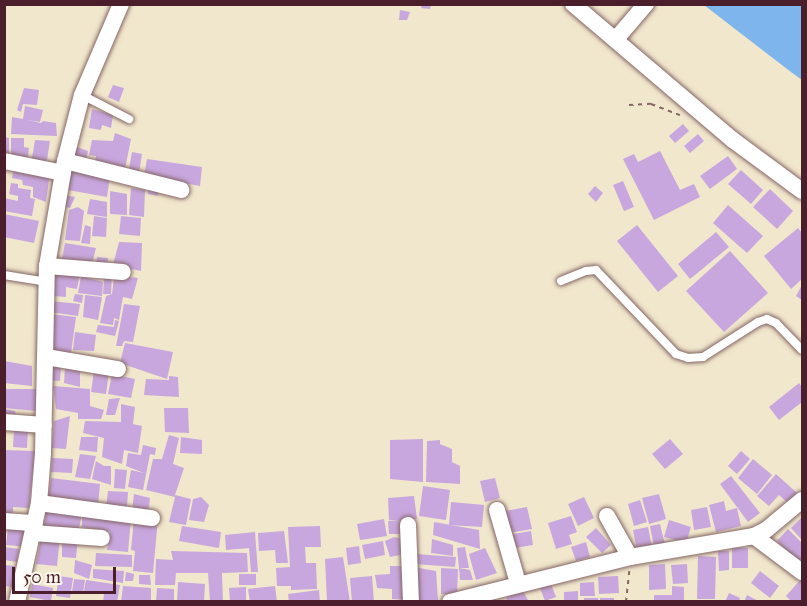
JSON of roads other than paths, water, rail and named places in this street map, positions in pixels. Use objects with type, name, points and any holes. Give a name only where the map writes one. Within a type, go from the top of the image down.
[{"type":"street","points":[[16,602],[39,503],[44,424],[47,274],[64,167],[82,95],[121,4]]},
{"type":"street","points":[[573,4],[733,140],[802,191]]},
{"type":"street","points":[[616,39],[646,4]]},
{"type":"street","points":[[4,161],[64,167],[181,190]]},
{"type":"street","points":[[47,274],[123,272]]},
{"type":"street","points":[[46,357],[118,369]]},
{"type":"street","points":[[4,422],[44,424]]},
{"type":"street","points":[[450,602],[518,583],[630,557],[754,536],[771,526],[802,500]]},
{"type":"street","points":[[39,503],[152,518]]},
{"type":"street","points":[[497,510],[518,583]]},
{"type":"street","points":[[607,516],[630,557]]},
{"type":"street","points":[[4,521],[102,538]]},
{"type":"street","points":[[408,525],[411,602]]},
{"type":"street","points":[[754,536],[802,572]]},
{"type":"lane","points":[[82,95],[129,119]]},
{"type":"lane","points":[[561,281],[586,271],[596,270],[676,354],[688,358],[703,357],[758,322],[767,319],[776,323],[802,350]]},
{"type":"lane","points":[[4,275],[47,274]]},
{"type":"water","points":[[704,5],[802,5],[802,80],[791,72]]}]
